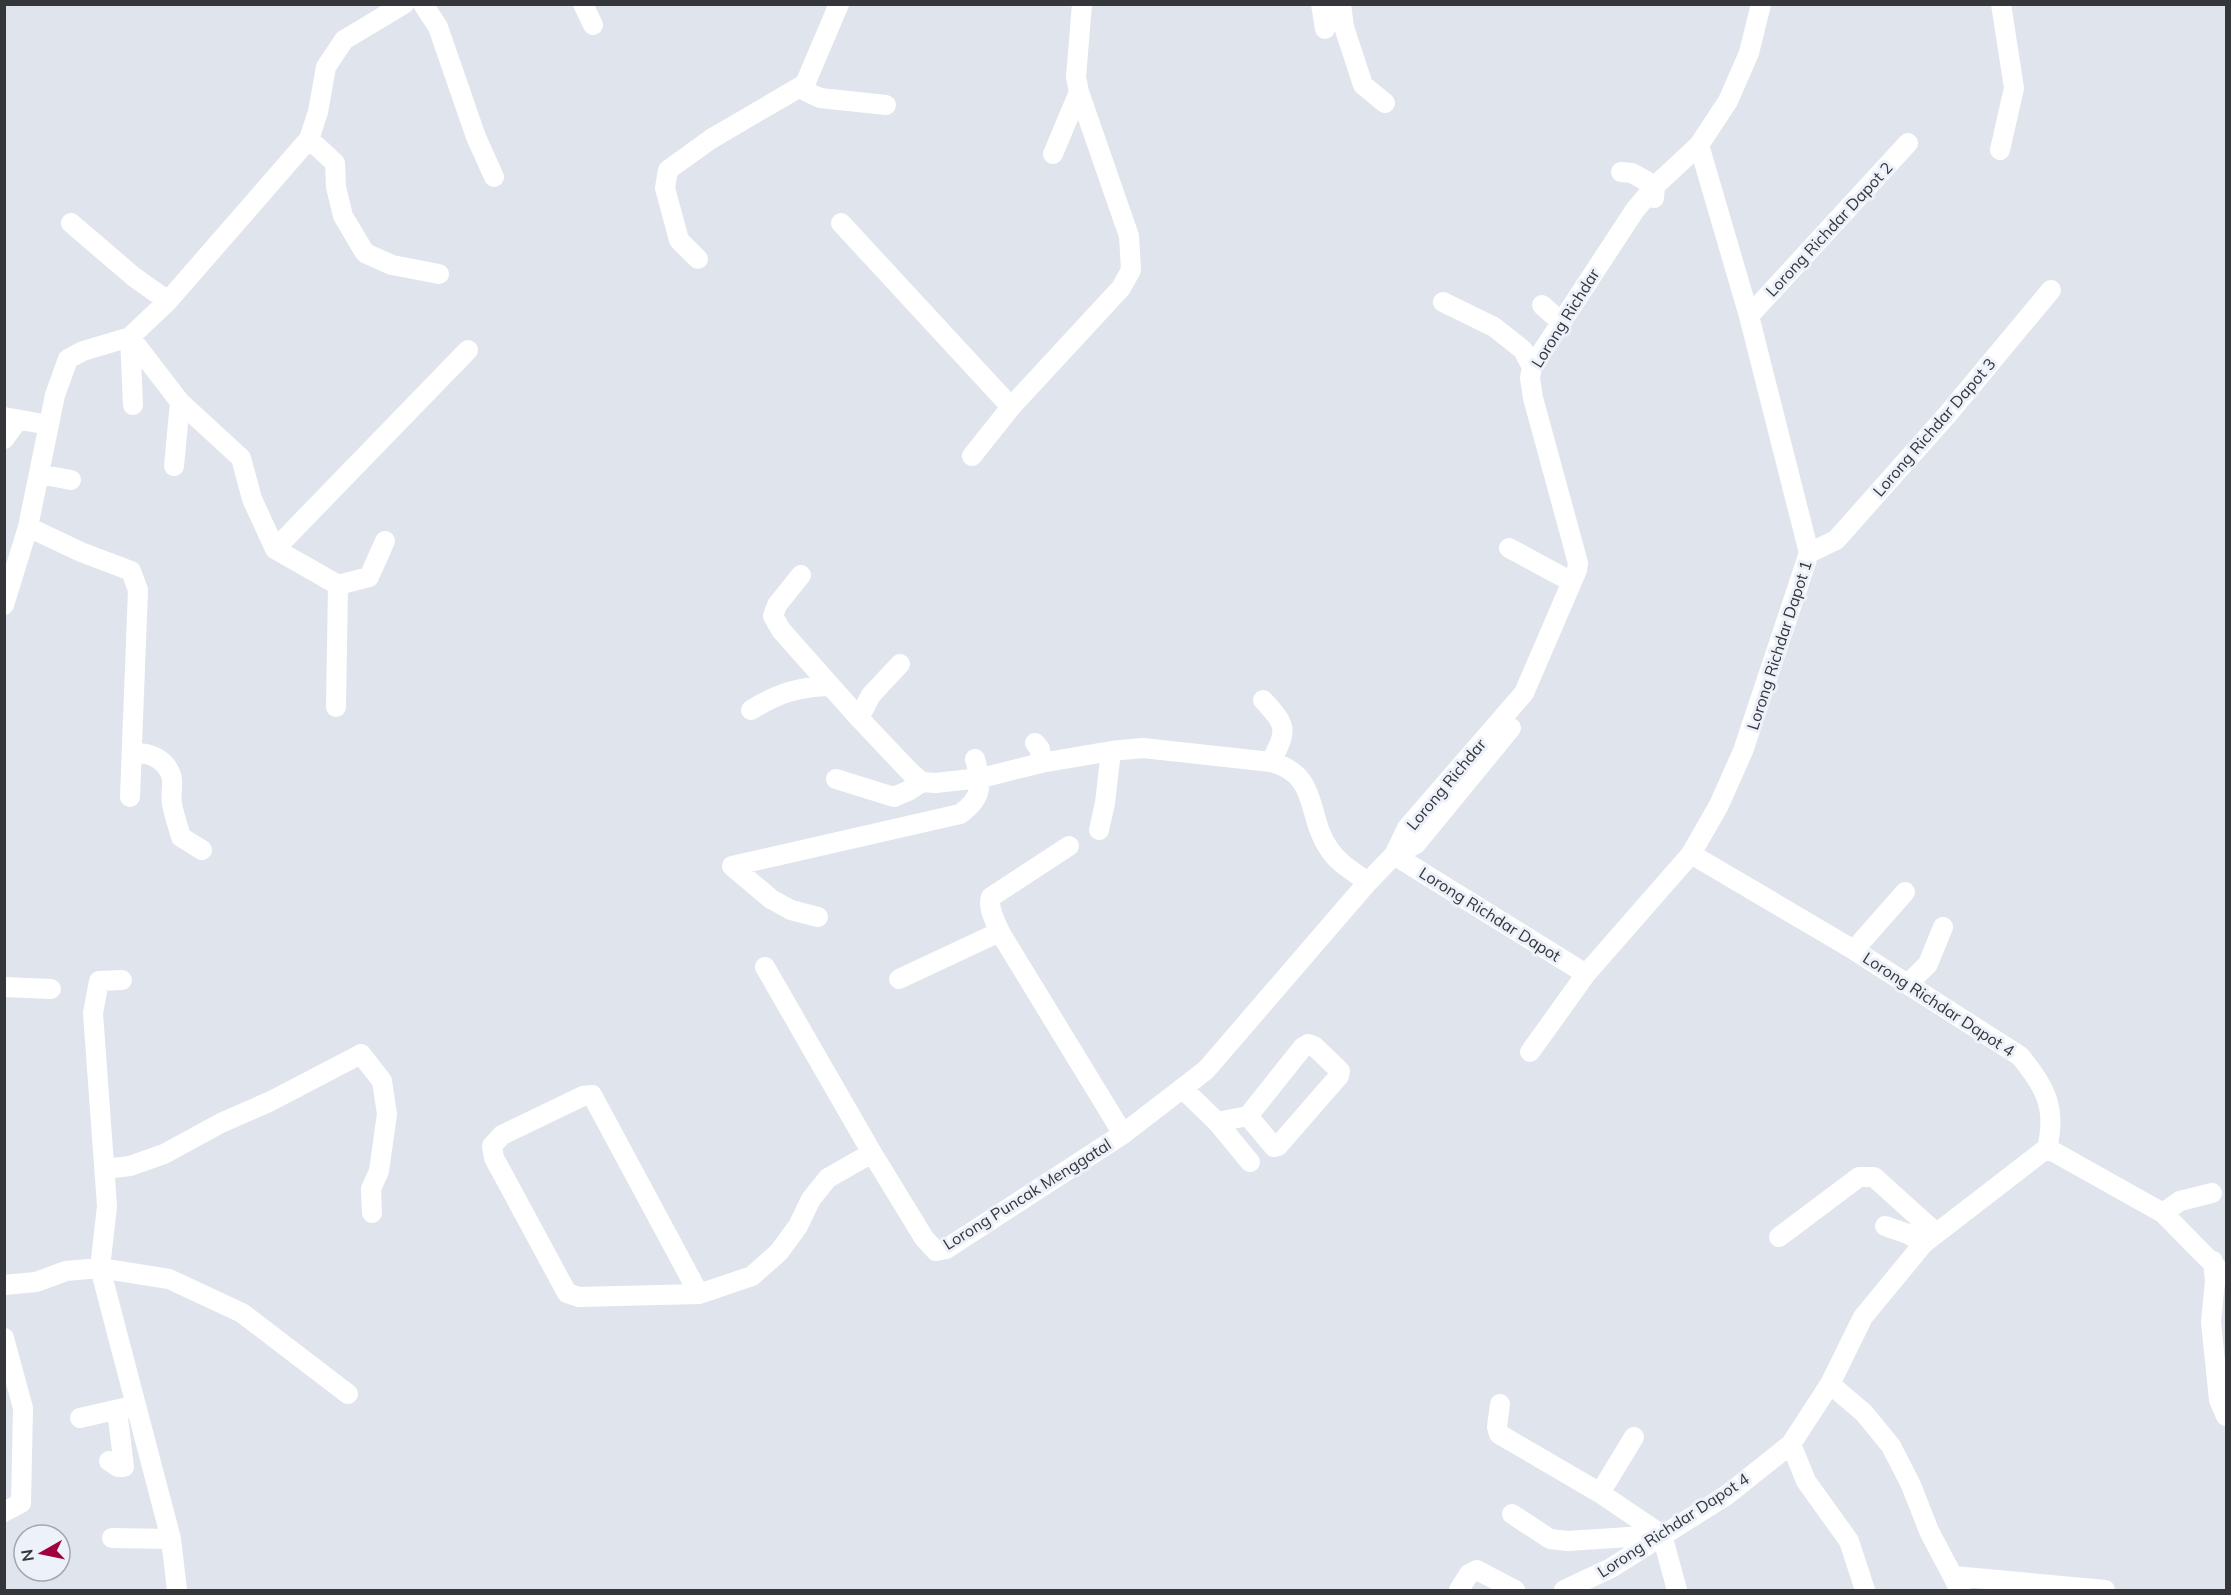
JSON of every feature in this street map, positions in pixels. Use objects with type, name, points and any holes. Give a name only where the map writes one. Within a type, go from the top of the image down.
[{"type":"street","points":[[4,605],[28,527],[55,394],[68,359],[83,351],[130,337],[168,301],[309,139],[318,112],[326,67],[344,40],[404,4]]},
{"type":"street","points":[[423,4],[438,27],[476,137],[494,177]]},
{"type":"street","points":[[583,4],[593,26]]},
{"type":"street","points":[[806,95],[805,84],[839,4]]},
{"type":"street","points":[[972,456],[1011,407],[1121,288],[1131,270],[1130,236],[1079,92],[1076,77],[1082,4]]},
{"type":"street","points":[[1321,4],[1326,29]]},
{"type":"street","points":[[1341,4],[1344,27],[1363,85],[1385,103]]},
{"type":"street","name":"Lorong Richdar","points":[[1394,855],[1407,828],[1524,693],[1578,563],[1533,398],[1530,378],[1532,367],[1635,210],[1654,186],[1699,145],[1728,101],[1749,53],[1761,4]]},
{"type":"street","points":[[2000,150],[2014,88],[2001,4]]},
{"type":"street","points":[[1053,154],[1079,92]]},
{"type":"street","points":[[698,259],[679,240],[665,188],[668,170],[711,139],[806,95],[886,105]]},
{"type":"street","points":[[309,139],[335,163],[336,187],[343,216],[365,253],[392,265],[439,274]]},
{"type":"street","name":"Lorong Richdar Dapot 2","points":[[1749,316],[1908,143]]},
{"type":"street","name":"Lorong Richdar Dapot 1","points":[[1530,1052],[1586,974],[1692,854],[1719,804],[1743,751],[1809,553],[1749,316],[1699,145]]},
{"type":"street","points":[[1621,172],[1632,173],[1654,186]]},
{"type":"street","name":"Lorong Richdar","points":[[1394,855],[1416,844],[1530,704],[1588,565],[1588,555],[1544,387],[1543,374],[1545,366],[1646,216],[1654,201],[1654,186]]},
{"type":"street","points":[[71,223],[134,277],[168,301]]},
{"type":"street","points":[[841,223],[1011,407]]},
{"type":"street","name":"Lorong Richdar Dapot 3","points":[[1809,553],[1836,540],[1947,415],[2051,290]]},
{"type":"street","points":[[1443,302],[1494,327],[1523,350],[1532,367]]},
{"type":"street","points":[[1542,305],[1561,322]]},
{"type":"street","points":[[130,337],[180,402],[241,458],[252,499],[275,549],[338,585],[369,577],[385,541]]},
{"type":"street","points":[[130,337],[133,405]]},
{"type":"street","points":[[275,549],[468,350]]},
{"type":"street","points":[[174,466],[180,402]]},
{"type":"street","points":[[4,439],[11,418],[49,425]]},
{"type":"street","points":[[39,474],[70,480]]},
{"type":"street","points":[[28,527],[81,552],[131,571],[138,590],[130,797]]},
{"type":"street","points":[[1509,548],[1572,582]]},
{"type":"street","points":[[801,575],[777,605],[773,616],[781,630],[859,718],[922,782],[935,783],[981,778],[1041,763],[1143,748],[1271,762],[1286,766],[1302,779],[1328,848],[1340,862],[1368,882]]},
{"type":"street","points":[[336,707],[338,585]]},
{"type":"street","points":[[859,718],[871,695],[900,664]]},
{"type":"street","points":[[751,710],[778,694],[806,687],[830,686]]},
{"type":"street","points":[[1263,700],[1281,720],[1282,736],[1271,762]]},
{"type":"street","points":[[1035,743],[1040,749],[1041,763]]},
{"type":"street","points":[[1099,830],[1105,803],[1111,751]]},
{"type":"street","points":[[132,753],[142,752],[163,762],[171,776],[172,804],[181,837],[202,850]]},
{"type":"street","points":[[818,917],[791,910],[771,899],[732,866],[960,814],[972,805],[979,792],[981,778],[975,759]]},
{"type":"street","points":[[836,779],[894,796],[922,782]]},
{"type":"street","points":[[1069,846],[991,897],[989,901],[1001,934],[1123,1134]]},
{"type":"street","name":"Lorong Richdar Dapot 4","points":[[1564,1590],[1611,1568],[1727,1495],[1791,1444],[1830,1384],[1863,1317],[1930,1238],[2047,1148],[2050,1138],[2049,1102],[2038,1078],[2020,1056],[1854,950],[1692,854]]},
{"type":"street","name":"Lorong Puncak Menggatal","points":[[872,1154],[924,1238],[936,1251],[946,1249],[1123,1134],[1206,1070],[1394,855]]},
{"type":"street","name":"Lorong Richdar Dapot","points":[[1394,855],[1586,974]]},
{"type":"street","points":[[1854,950],[1905,892]]},
{"type":"street","points":[[1908,984],[1928,964],[1943,927]]},
{"type":"street","points":[[899,979],[993,934],[1001,934]]},
{"type":"street","points":[[699,1294],[592,1095],[583,1096],[502,1135],[492,1146],[494,1158],[567,1293],[579,1297],[699,1294],[752,1276],[779,1252],[798,1226],[811,1199],[828,1178],[872,1154],[765,966]]},
{"type":"street","points":[[122,980],[99,981],[93,1013],[107,1206],[100,1268],[171,1539],[177,1590]]},
{"type":"street","points":[[4,987],[51,989]]},
{"type":"street","points":[[1238,1145],[1248,1116],[1303,1047],[1308,1044],[1314,1046],[1340,1071],[1339,1076],[1278,1146],[1274,1147],[1248,1116]]},
{"type":"street","points":[[105,1169],[130,1166],[164,1154],[221,1123],[271,1101],[361,1054],[382,1081],[387,1114],[379,1171],[371,1189],[372,1213]]},
{"type":"street","points":[[1182,1088],[1217,1122],[1250,1162]]},
{"type":"street","points":[[1217,1122],[1248,1116]]},
{"type":"street","points":[[2047,1148],[2163,1213],[2213,1261],[2226,1277]]},
{"type":"street","points":[[1779,1237],[1858,1177],[1866,1176],[1874,1177],[1930,1238]]},
{"type":"street","points":[[2163,1213],[2180,1201],[2212,1193]]},
{"type":"street","points":[[1885,1227],[1930,1238]]},
{"type":"street","points":[[2213,1261],[2215,1281],[2211,1322],[2219,1400],[2226,1416]]},
{"type":"street","points":[[4,1285],[36,1282],[66,1271],[100,1268],[169,1279],[242,1313],[348,1394]]},
{"type":"street","points":[[4,1512],[21,1503],[23,1408],[5,1342]]},
{"type":"street","points":[[1830,1384],[1864,1413],[1891,1446],[1911,1485],[1929,1531],[1957,1583],[2105,1590]]},
{"type":"street","points":[[1500,1404],[1497,1428],[1499,1434],[1600,1493],[1662,1535],[1677,1590]]},
{"type":"street","points":[[80,1418],[136,1405]]},
{"type":"street","points":[[109,1461],[118,1467],[124,1467],[117,1410]]},
{"type":"street","points":[[1600,1493],[1634,1437]]},
{"type":"street","points":[[1791,1444],[1806,1481],[1849,1541],[1865,1590]]},
{"type":"street","points":[[1512,1514],[1550,1539],[1662,1535]]},
{"type":"street","points":[[112,1538],[171,1539]]},
{"type":"street","points":[[1459,1590],[1469,1574],[1478,1570],[1515,1590]]}]
